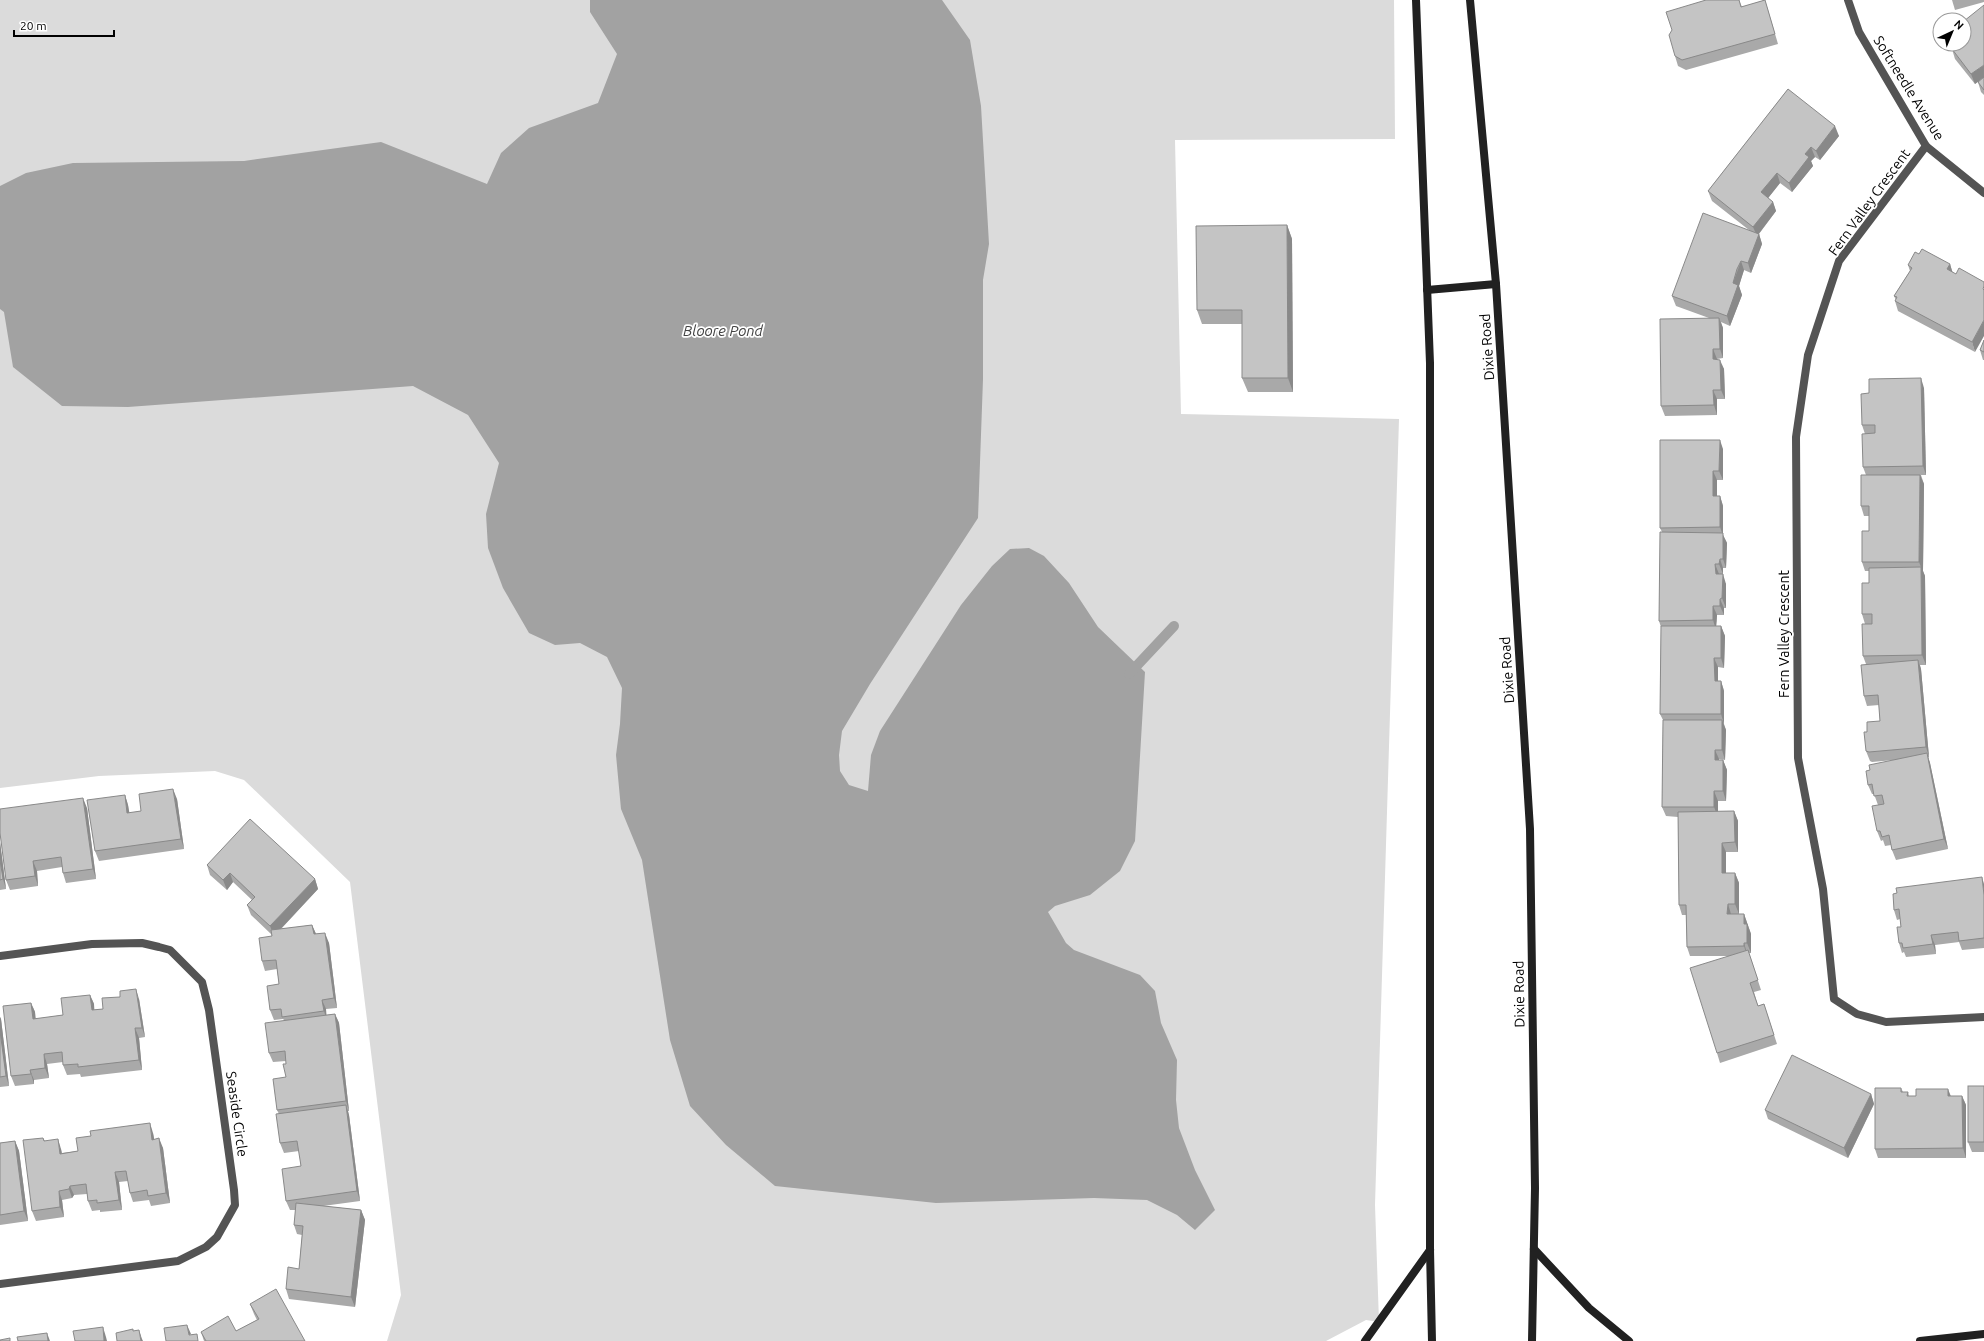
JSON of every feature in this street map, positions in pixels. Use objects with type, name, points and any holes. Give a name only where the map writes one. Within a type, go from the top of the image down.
[{"type":"main road","points":[[1416,0],[1430,363],[1430,1250],[1432,1341]]},
{"type":"main road","name":"Dixie Road","points":[[1470,0],[1496,284],[1530,829],[1534,1249],[1532,1341]]},
{"type":"main road","points":[[1427,290],[1496,284]]},
{"type":"main road","points":[[1534,1249],[1589,1308],[1629,1341]]},
{"type":"main road","points":[[1365,1341],[1430,1250]]},
{"type":"main road","points":[[1920,1341],[1984,1334]]},
{"type":"street","name":"Softneedle Avenue","points":[[1848,0],[1859,32],[1926,146],[1984,193]]},
{"type":"street","name":"Fern Valley Crescent","points":[[1926,146],[1839,261],[1808,355],[1796,436],[1798,758],[1823,889],[1834,999],[1857,1014],[1886,1022],[1984,1018]]},
{"type":"street","name":"Seaside Circle","points":[[0,956],[92,944],[142,943],[170,950],[202,982],[209,1010],[235,1204],[216,1236],[206,1247],[178,1261],[0,1284]]},
{"type":"shaded area","points":[[0,0],[1394,0],[1395,139],[1175,140],[1181,414],[1399,419],[1375,1205],[1379,1322],[1366,1320],[1326,1341],[387,1341],[401,1295],[350,882],[244,780],[215,771],[99,776],[0,788]]},
{"type":"water","name":"Bloore Pond","points":[[590,0],[942,0],[970,40],[981,106],[989,244],[983,280],[983,379],[978,518],[870,684],[842,731],[839,755],[840,771],[849,785],[868,791],[871,755],[880,731],[961,605],[992,566],[1010,549],[1029,548],[1044,556],[1069,583],[1098,627],[1145,672],[1135,841],[1120,871],[1090,895],[1055,906],[1048,912],[1066,943],[1074,950],[1140,975],[1155,991],[1161,1023],[1177,1060],[1176,1100],[1179,1128],[1195,1170],[1215,1210],[1195,1230],[1177,1215],[1147,1200],[1094,1198],[936,1203],[775,1186],[726,1145],[690,1106],[670,1040],[642,860],[621,809],[616,755],[620,724],[622,688],[607,657],[580,643],[555,645],[529,633],[503,588],[488,548],[486,514],[499,463],[468,415],[413,386],[128,407],[62,406],[13,367],[4,312],[0,309],[0,186],[26,173],[73,163],[244,161],[381,142],[487,184],[501,153],[529,128],[598,103],[617,54],[590,12]]},
{"type":"building","points":[[1706,0],[1739,0],[1741,7],[1765,0],[1775,34],[1682,60],[1675,56],[1669,35],[1672,30],[1666,12]]},
{"type":"building","points":[[1984,5],[1984,65],[1971,74],[1954,52],[1972,52],[1972,15]]},
{"type":"building","points":[[1984,77],[1984,90],[1978,82]]},
{"type":"building","points":[[1788,89],[1835,126],[1816,151],[1811,147],[1805,154],[1809,157],[1789,183],[1777,173],[1761,192],[1773,202],[1753,227],[1708,191]]},
{"type":"building","points":[[1703,213],[1759,234],[1748,263],[1741,261],[1737,269],[1733,283],[1738,285],[1727,316],[1672,296]]},
{"type":"building","points":[[1287,225],[1288,378],[1242,378],[1242,310],[1197,310],[1196,226]]},
{"type":"building","points":[[1922,249],[1950,264],[1947,269],[1956,274],[1959,268],[1984,282],[1984,320],[1972,342],[1895,301],[1897,297],[1894,296],[1912,268],[1908,265],[1915,252],[1919,254]]},
{"type":"building","points":[[1719,318],[1720,349],[1713,349],[1713,359],[1720,360],[1721,390],[1713,390],[1714,405],[1661,406],[1660,319]]},
{"type":"building","points":[[1984,340],[1984,352],[1980,350]]},
{"type":"building","points":[[1921,378],[1923,466],[1863,467],[1862,434],[1875,433],[1875,425],[1862,425],[1861,394],[1869,393],[1869,379]]},
{"type":"building","points":[[1660,440],[1720,440],[1719,471],[1713,471],[1713,496],[1720,496],[1720,527],[1660,528]]},
{"type":"building","points":[[1861,475],[1920,475],[1919,562],[1862,562],[1862,531],[1869,531],[1869,506],[1861,506]]},
{"type":"building","points":[[1660,532],[1723,533],[1723,559],[1720,559],[1719,564],[1715,564],[1716,574],[1723,574],[1722,598],[1720,599],[1720,606],[1713,606],[1713,620],[1659,621]]},
{"type":"building","points":[[1921,567],[1922,655],[1863,656],[1862,624],[1872,624],[1872,614],[1862,614],[1862,583],[1869,583],[1869,568]]},
{"type":"building","points":[[1661,626],[1721,626],[1721,658],[1714,658],[1715,681],[1721,681],[1721,714],[1660,714]]},
{"type":"building","points":[[1918,660],[1926,747],[1866,751],[1864,732],[1867,732],[1867,722],[1880,721],[1878,695],[1864,696],[1861,665]]},
{"type":"building","points":[[1663,720],[1722,720],[1722,750],[1715,750],[1715,760],[1723,760],[1723,791],[1714,791],[1714,807],[1662,807]]},
{"type":"building","points":[[1927,753],[1944,839],[1892,850],[1889,835],[1882,837],[1880,831],[1877,831],[1872,806],[1884,804],[1882,795],[1874,796],[1872,784],[1868,785],[1866,771],[1870,770],[1869,765]]},
{"type":"building","points":[[173,789],[181,839],[95,851],[87,800],[125,795],[127,813],[141,811],[139,794]]},
{"type":"building","points":[[83,798],[93,869],[63,873],[61,857],[33,861],[35,876],[6,880],[0,833],[0,809]]},
{"type":"building","points":[[1734,811],[1735,842],[1722,843],[1722,873],[1735,873],[1735,904],[1728,904],[1727,914],[1744,914],[1744,924],[1747,924],[1747,943],[1744,943],[1744,946],[1687,947],[1686,905],[1679,905],[1678,812]]},
{"type":"building","points":[[250,819],[315,879],[270,926],[247,905],[255,897],[230,873],[223,880],[207,865]]},
{"type":"building","points":[[0,860],[3,879],[0,880]]},
{"type":"building","points":[[1982,877],[1984,895],[1984,938],[1959,941],[1958,932],[1931,935],[1933,944],[1903,948],[1902,943],[1899,943],[1897,927],[1901,927],[1899,909],[1894,910],[1893,894],[1897,893],[1896,888]]},
{"type":"building","points":[[312,925],[314,934],[325,933],[334,998],[322,1000],[324,1011],[282,1017],[281,1009],[270,1010],[267,986],[279,984],[276,960],[262,961],[259,938],[272,936],[271,930]]},
{"type":"building","points":[[1748,950],[1758,980],[1750,983],[1758,1006],[1764,1004],[1774,1035],[1717,1053],[1690,968]]},
{"type":"building","points":[[136,989],[142,1028],[135,1028],[139,1060],[78,1067],[78,1064],[63,1065],[62,1052],[44,1054],[45,1068],[30,1070],[31,1074],[11,1076],[3,1006],[31,1003],[33,1019],[63,1015],[61,998],[90,995],[92,1010],[103,1009],[102,998],[120,997],[120,991]]},
{"type":"building","points":[[335,1014],[346,1101],[277,1110],[273,1079],[286,1077],[283,1064],[286,1064],[285,1051],[269,1053],[265,1023]]},
{"type":"building","points":[[0,1031],[6,1076],[0,1077]]},
{"type":"building","points":[[1792,1055],[1871,1094],[1844,1148],[1765,1110]]},
{"type":"building","points":[[1968,1086],[1984,1086],[1984,1142],[1968,1142]]},
{"type":"building","points":[[1875,1088],[1901,1088],[1901,1092],[1908,1092],[1907,1096],[1916,1096],[1916,1089],[1948,1089],[1948,1096],[1962,1096],[1963,1148],[1875,1149]]},
{"type":"building","points":[[346,1105],[357,1191],[286,1201],[282,1169],[301,1166],[297,1141],[280,1143],[276,1114]]},
{"type":"building","points":[[150,1123],[152,1140],[159,1138],[166,1193],[148,1196],[147,1190],[130,1193],[126,1171],[115,1172],[119,1200],[97,1203],[97,1200],[88,1201],[86,1184],[70,1186],[69,1189],[59,1191],[60,1207],[32,1211],[23,1140],[43,1138],[44,1141],[58,1139],[60,1154],[78,1151],[76,1138],[91,1136],[90,1131]]},
{"type":"building","points":[[15,1141],[24,1211],[0,1215],[0,1143]]},
{"type":"building","points":[[296,1203],[361,1210],[351,1297],[286,1289],[288,1267],[299,1269],[303,1226],[294,1225]]},
{"type":"building","points":[[276,1289],[305,1341],[206,1341],[201,1332],[228,1316],[236,1331],[259,1319],[250,1304]]},
{"type":"building","points":[[187,1325],[189,1335],[197,1334],[198,1341],[166,1341],[164,1328]]},
{"type":"building","points":[[103,1327],[104,1341],[75,1341],[73,1331]]},
{"type":"building","points":[[133,1329],[133,1331],[139,1330],[141,1341],[117,1341],[116,1333]]},
{"type":"building","points":[[47,1333],[48,1341],[18,1341],[17,1337]]},
{"type":"building","points":[[10,1338],[10,1341],[0,1341],[0,1340]]},
{"type":"waterway","points":[[1129,674],[1174,626]]}]
